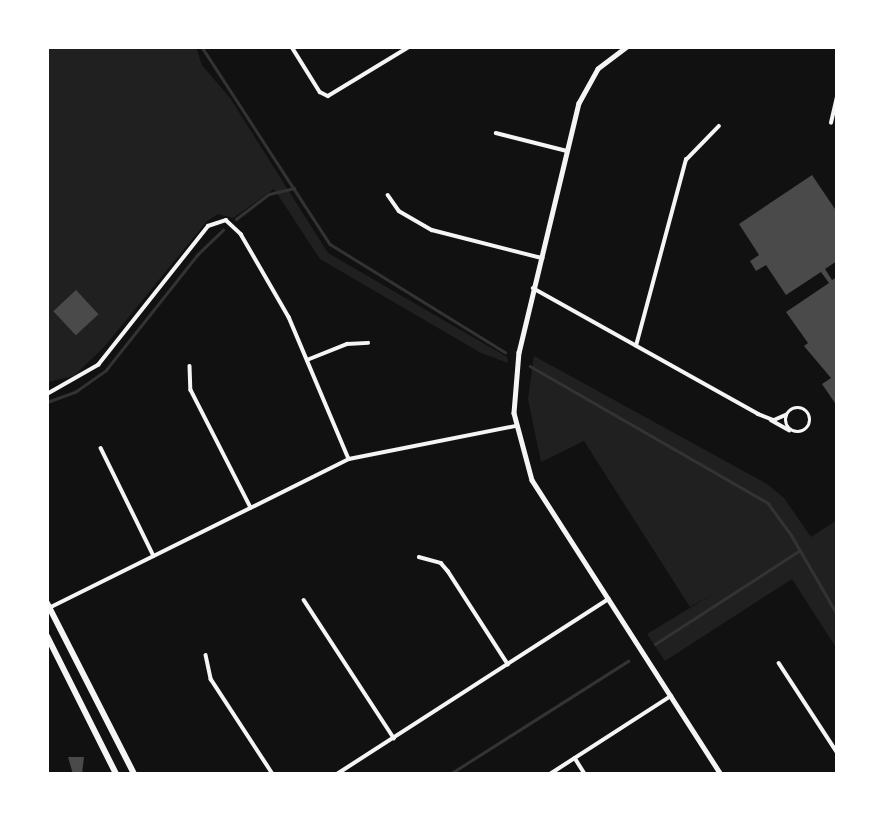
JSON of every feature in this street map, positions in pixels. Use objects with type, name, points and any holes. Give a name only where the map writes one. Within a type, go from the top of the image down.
[{"type":"main road","points":[[48,607],[134,774]]},
{"type":"main road","points":[[47,636],[116,774]]},
{"type":"street","points":[[292,47],[320,92],[328,96],[409,47]]},
{"type":"street","points":[[627,47],[598,69],[586,86],[567,151],[516,373],[516,426],[532,480],[721,774]]},
{"type":"street","points":[[831,123],[837,96]]},
{"type":"street","points":[[636,346],[686,160],[719,126]]},
{"type":"street","points":[[496,133],[567,151]]},
{"type":"street","points":[[388,195],[400,211],[432,230],[542,258]]},
{"type":"street","points":[[47,394],[98,365],[208,226],[226,220],[241,234],[282,306],[349,459]]},
{"type":"street","points":[[534,288],[636,346],[769,419],[792,431],[806,429],[809,417],[799,408],[769,419]]},
{"type":"street","points":[[307,360],[347,344],[368,343]]},
{"type":"street","points":[[190,366],[191,390],[251,508]]},
{"type":"street","points":[[786,415],[785,423],[792,431]]},
{"type":"street","points":[[48,607],[349,459],[516,426]]},
{"type":"street","points":[[101,449],[154,557]]},
{"type":"street","points":[[419,557],[441,563],[448,571],[508,664]]},
{"type":"street","points":[[337,774],[609,599]]},
{"type":"street","points":[[304,600],[394,738]]},
{"type":"street","points":[[206,655],[211,679],[273,774]]},
{"type":"street","points":[[779,663],[837,752]]},
{"type":"street","points":[[550,774],[671,696]]},
{"type":"street","points":[[575,758],[585,774]]},
{"type":"shaded area","points":[[47,47],[196,47],[202,65],[230,98],[328,253],[507,357],[508,363],[481,353],[320,259],[274,189],[233,218],[218,214],[207,221],[105,346],[74,376],[47,382]]},
{"type":"shaded area","points":[[534,356],[767,484],[784,498],[811,537],[837,520],[837,649],[792,579],[665,661],[647,634],[718,591],[690,607],[584,441],[541,462],[528,399]]},
{"type":"building","points":[[812,175],[837,212],[837,261],[825,269],[832,280],[837,277],[837,406],[822,384],[831,378],[804,346],[808,343],[786,312],[829,283],[821,272],[786,295],[766,265],[756,271],[750,261],[759,255],[739,224]]},
{"type":"building","points":[[76,290],[99,314],[76,335],[53,311]]},
{"type":"building","points":[[68,757],[84,757],[82,774],[73,774]]},
{"type":"waterway","points":[[202,47],[330,244],[505,352]]},
{"type":"waterway","points":[[236,219],[269,194],[294,188]]},
{"type":"waterway","points":[[47,402],[75,392],[106,370],[197,255],[223,230]]},
{"type":"waterway","points":[[530,366],[768,503],[792,536],[837,614]]},
{"type":"waterway","points":[[655,644],[799,551]]},
{"type":"waterway","points":[[450,774],[628,661]]}]
